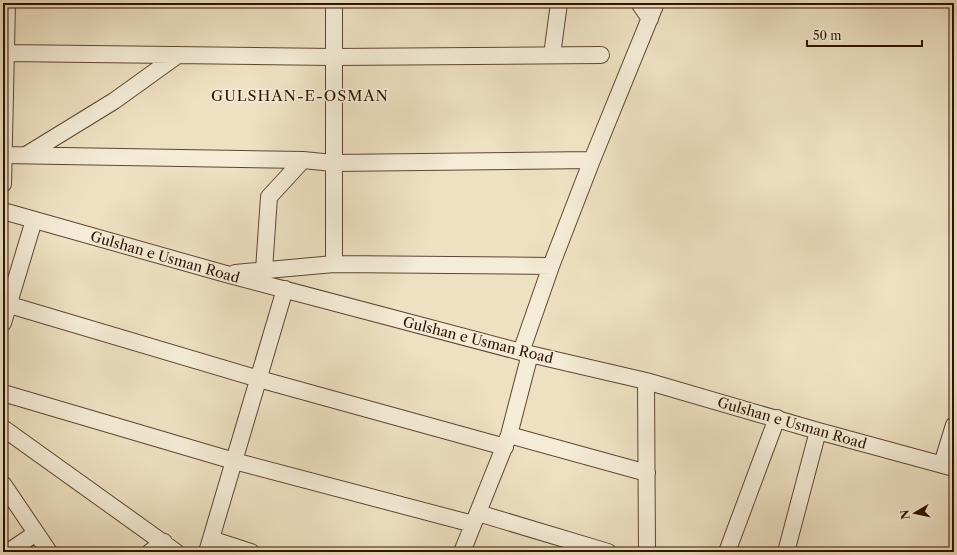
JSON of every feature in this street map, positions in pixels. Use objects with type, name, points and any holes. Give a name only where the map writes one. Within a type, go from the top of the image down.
[{"type":"street","points":[[3,184],[7,3]]},
{"type":"street","points":[[334,3],[334,264]]},
{"type":"street","points":[[552,55],[559,3]]},
{"type":"street","points":[[639,3],[650,19]]},
{"type":"street","points":[[462,552],[507,441],[525,353],[551,266],[592,160],[656,3]]},
{"type":"street","points":[[6,53],[333,57],[601,55]]},
{"type":"street","points":[[26,155],[114,101],[178,55]]},
{"type":"street","points":[[3,155],[303,160],[333,163],[592,160]]},
{"type":"street","points":[[264,270],[269,197],[303,160]]},
{"type":"street","name":"Gulshan e Usman Road","points":[[3,211],[286,290],[525,353],[646,381],[818,431],[948,466]]},
{"type":"street","points":[[3,323],[6,304],[34,220]]},
{"type":"street","points":[[226,274],[334,264],[551,266]]},
{"type":"street","points":[[251,552],[209,545],[286,290]]},
{"type":"street","points":[[6,304],[259,379],[507,441],[647,473]]},
{"type":"street","points":[[646,381],[647,552]]},
{"type":"street","points":[[3,393],[234,461],[608,552]]},
{"type":"street","points":[[727,552],[777,418]]},
{"type":"street","points":[[948,466],[954,425]]},
{"type":"street","points":[[3,428],[176,552]]},
{"type":"street","points":[[786,552],[818,431]]},
{"type":"street","points":[[3,484],[49,552]]},
{"type":"street","points":[[8,552],[36,533]]},
{"type":"street","points":[[150,552],[164,542]]},
{"type":"district","name":"GULSHAN-E-OSMAN","points":[[300,96]]}]
